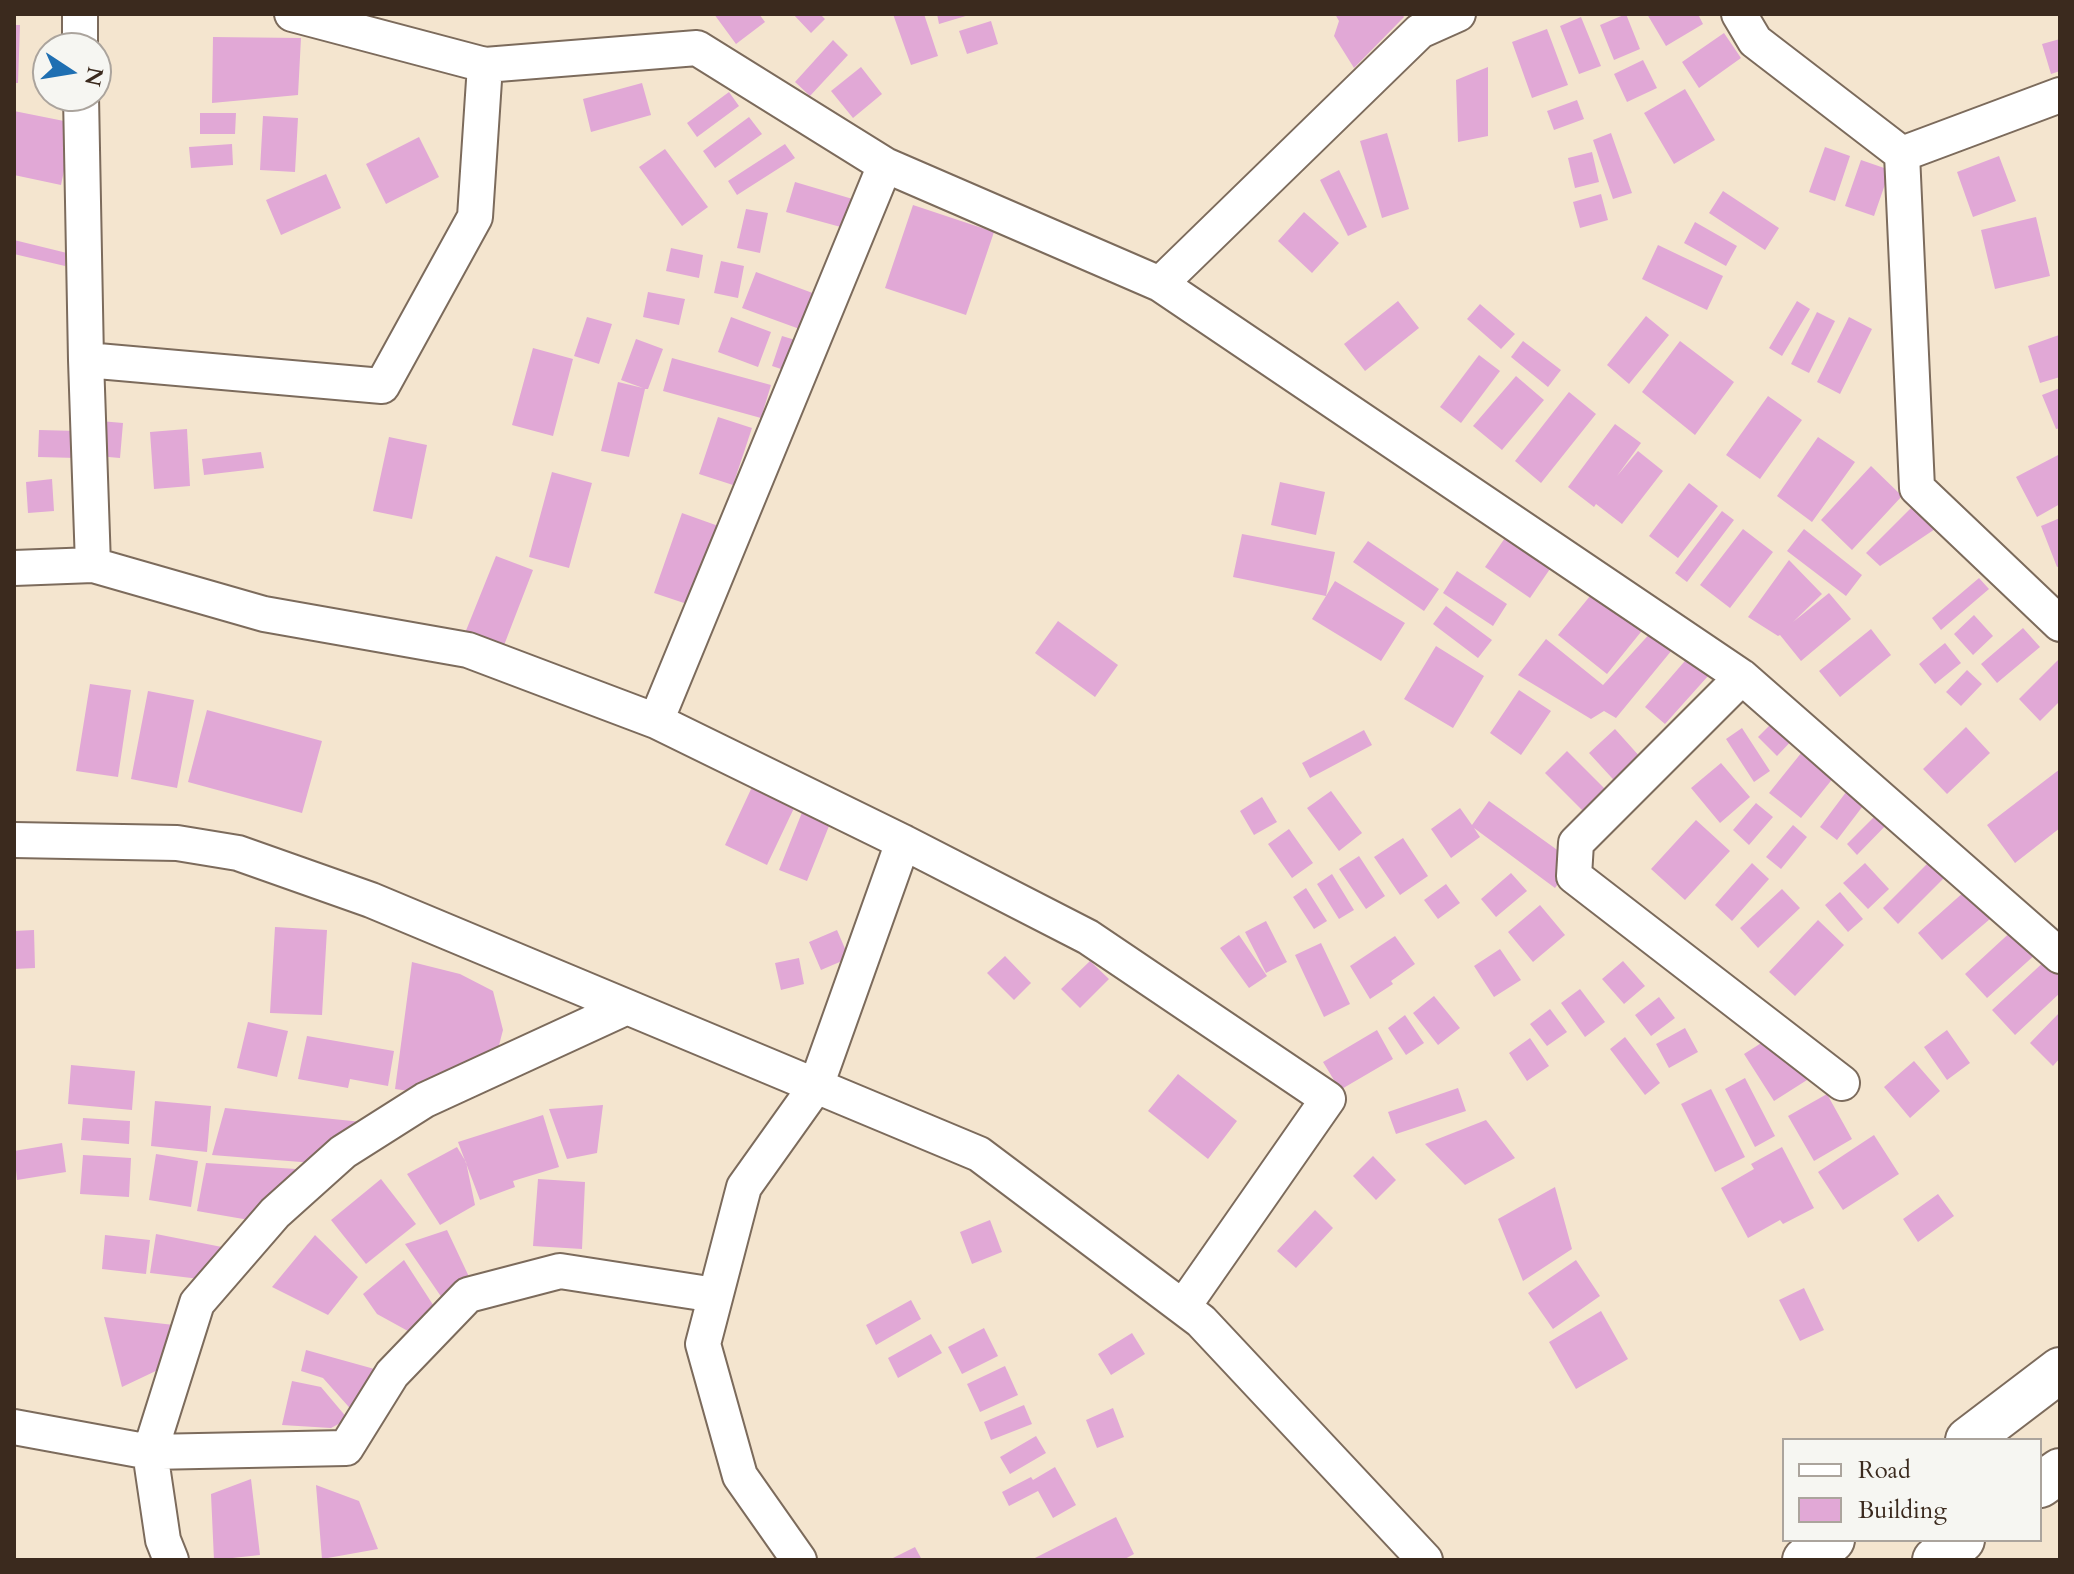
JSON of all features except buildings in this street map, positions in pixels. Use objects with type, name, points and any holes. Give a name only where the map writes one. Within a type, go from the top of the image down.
[{"type":"main road","points":[[1971,1438],[2060,1370]]},
{"type":"main road","points":[[2042,1484],[2060,1471]]},
{"type":"main road","points":[[1805,1560],[1829,1542]]},
{"type":"main road","points":[[1935,1560],[1959,1542]]},
{"type":"street","points":[[292,14],[485,65],[697,48],[885,165],[1160,284],[1742,677],[2060,956]]},
{"type":"street","points":[[1160,284],[1416,23],[1458,14]]},
{"type":"street","points":[[1739,14],[1755,41],[1902,154],[1917,488],[2060,624]]},
{"type":"street","points":[[86,360],[382,386],[475,217],[485,65]]},
{"type":"street","points":[[1902,154],[2060,95]]},
{"type":"street","points":[[81,112],[93,565]]},
{"type":"street","points":[[656,721],[885,165]]},
{"type":"street","points":[[14,568],[93,565],[264,614],[468,650],[656,721],[1088,937],[1328,1099],[1183,1307]]},
{"type":"street","points":[[1742,677],[1576,843],[1574,876],[1842,1083]]},
{"type":"street","points":[[14,840],[177,843],[238,853],[371,900],[979,1154],[1201,1321],[1425,1560]]},
{"type":"street","points":[[799,1560],[740,1476],[703,1344],[744,1187],[816,1086],[903,842]]},
{"type":"street","points":[[171,1560],[163,1540],[150,1452],[197,1303],[275,1213],[343,1152],[425,1100],[627,1007]]},
{"type":"street","points":[[14,1427],[150,1452],[346,1448],[392,1374],[468,1295],[560,1271],[715,1295]]}]
